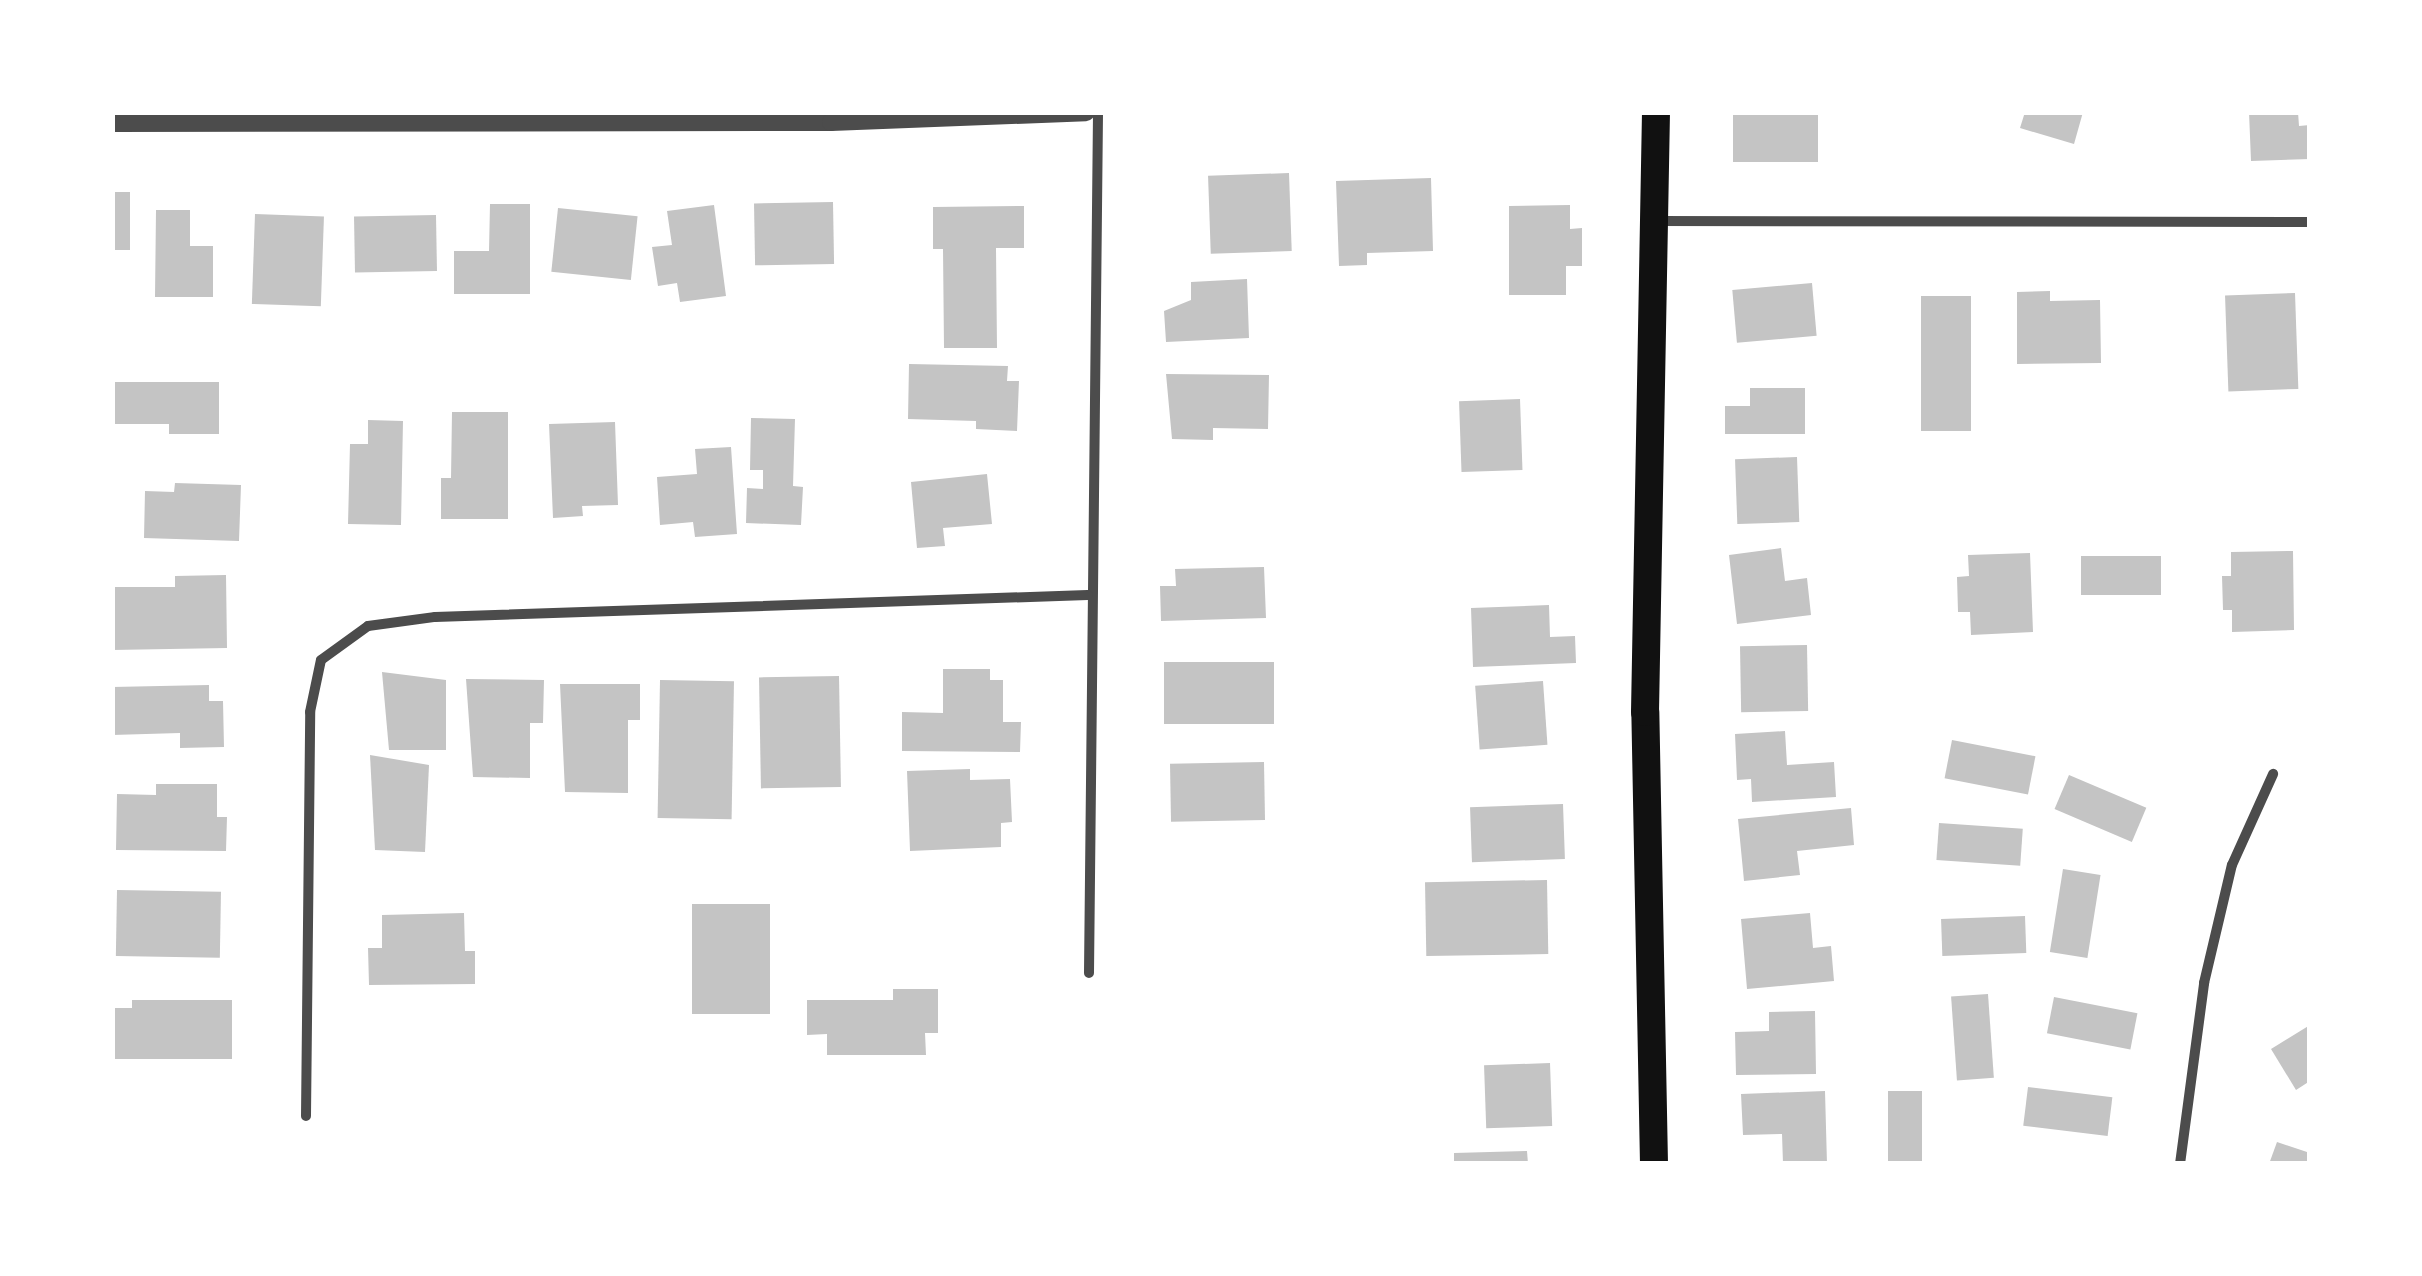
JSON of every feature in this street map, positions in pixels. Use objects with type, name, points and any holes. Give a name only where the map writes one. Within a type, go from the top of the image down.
[{"type":"highway","points":[[1654,1164],[1645,712],[1650,220],[1656,112]]},
{"type":"street","points":[[112,123],[831,122],[1086,112]]},
{"type":"street","points":[[1089,973],[1088,595],[1098,112]]},
{"type":"street","points":[[1650,220],[2310,222]]},
{"type":"street","points":[[306,1116],[310,712],[321,660],[368,626],[435,617],[1088,595]]},
{"type":"street","points":[[2180,1164],[2204,983],[2232,865],[2274,774]]},
{"type":"building","points":[[1733,112],[1818,112],[1818,162],[1733,162]]},
{"type":"building","points":[[2025,112],[2083,112],[2074,144],[2020,128]]},
{"type":"building","points":[[2249,112],[2298,112],[2299,126],[2310,125],[2310,159],[2251,161]]},
{"type":"building","points":[[1289,173],[1292,251],[1211,254],[1208,176]]},
{"type":"building","points":[[1431,178],[1433,251],[1367,253],[1367,265],[1339,266],[1336,181]]},
{"type":"building","points":[[112,192],[130,192],[130,250],[112,250]]},
{"type":"building","points":[[833,202],[834,264],[755,265],[754,203]]},
{"type":"building","points":[[490,204],[530,204],[530,294],[454,294],[454,251],[489,251]]},
{"type":"building","points":[[714,205],[726,296],[680,302],[677,283],[658,286],[652,247],[672,245],[667,211]]},
{"type":"building","points":[[1570,205],[1570,229],[1582,228],[1582,266],[1566,266],[1566,295],[1509,295],[1509,206]]},
{"type":"building","points":[[1024,206],[1024,248],[996,248],[997,348],[944,348],[943,249],[933,249],[933,207]]},
{"type":"building","points":[[558,208],[638,216],[631,280],[551,272]]},
{"type":"building","points":[[156,210],[190,210],[190,246],[213,246],[213,297],[155,297]]},
{"type":"building","points":[[255,214],[324,216],[321,306],[252,304]]},
{"type":"building","points":[[436,215],[437,271],[355,272],[354,216]]},
{"type":"building","points":[[1247,279],[1249,338],[1166,342],[1164,311],[1191,300],[1191,282]]},
{"type":"building","points":[[1812,283],[1817,336],[1737,343],[1732,290]]},
{"type":"building","points":[[2050,291],[2050,301],[2100,300],[2101,363],[2017,364],[2017,292]]},
{"type":"building","points":[[2295,293],[2298,389],[2228,391],[2225,295]]},
{"type":"building","points":[[1921,296],[1971,296],[1971,431],[1921,431]]},
{"type":"building","points":[[909,364],[1008,366],[1007,381],[1019,381],[1017,431],[976,429],[976,421],[908,419]]},
{"type":"building","points":[[1166,374],[1269,375],[1268,429],[1213,428],[1213,440],[1172,439]]},
{"type":"building","points":[[114,382],[219,382],[219,434],[169,434],[169,424],[115,424]]},
{"type":"building","points":[[1750,388],[1805,388],[1805,434],[1725,434],[1725,406],[1750,406]]},
{"type":"building","points":[[1520,399],[1522,470],[1462,472],[1459,401]]},
{"type":"building","points":[[452,412],[508,412],[508,519],[441,519],[441,478],[451,478]]},
{"type":"building","points":[[751,418],[795,419],[793,486],[803,487],[801,525],[746,523],[747,488],[763,489],[763,470],[750,470]]},
{"type":"building","points":[[368,420],[403,421],[401,525],[348,524],[350,444],[368,444]]},
{"type":"building","points":[[615,422],[618,505],[582,506],[583,516],[553,518],[549,424]]},
{"type":"building","points":[[731,447],[737,534],[695,537],[693,522],[660,525],[657,477],[697,474],[695,449]]},
{"type":"building","points":[[1797,457],[1799,522],[1737,524],[1735,459]]},
{"type":"building","points":[[987,474],[992,524],[943,528],[945,546],[917,548],[911,482]]},
{"type":"building","points":[[175,483],[241,485],[239,541],[144,538],[145,491],[174,492]]},
{"type":"building","points":[[1781,548],[1785,581],[1807,578],[1811,615],[1737,624],[1729,555]]},
{"type":"building","points":[[2293,551],[2294,630],[2232,632],[2232,610],[2223,610],[2222,576],[2231,576],[2231,552]]},
{"type":"building","points":[[2030,553],[2033,632],[1971,635],[1970,612],[1958,612],[1957,577],[1969,576],[1968,555]]},
{"type":"building","points":[[2081,556],[2161,556],[2161,595],[2081,595]]},
{"type":"building","points":[[1264,567],[1266,618],[1161,621],[1160,586],[1176,586],[1175,569]]},
{"type":"building","points":[[226,575],[227,648],[112,650],[112,587],[175,587],[175,576]]},
{"type":"building","points":[[1549,605],[1550,637],[1575,636],[1576,663],[1473,667],[1471,608]]},
{"type":"building","points":[[1807,645],[1808,711],[1741,712],[1740,646]]},
{"type":"building","points":[[1164,662],[1274,662],[1274,724],[1164,724]]},
{"type":"building","points":[[943,669],[990,669],[990,680],[1003,680],[1003,722],[1021,722],[1020,752],[902,751],[902,712],[943,713]]},
{"type":"building","points":[[382,672],[446,680],[446,750],[389,750]]},
{"type":"building","points":[[839,676],[841,787],[761,788],[759,677]]},
{"type":"building","points":[[466,679],[544,680],[543,723],[530,723],[530,778],[473,777]]},
{"type":"building","points":[[660,680],[734,681],[732,819],[658,818]]},
{"type":"building","points":[[1543,681],[1547,745],[1480,750],[1475,686]]},
{"type":"building","points":[[560,684],[640,684],[640,720],[628,720],[628,793],[565,792]]},
{"type":"building","points":[[209,685],[209,701],[223,701],[224,747],[180,748],[180,733],[112,735],[112,687]]},
{"type":"building","points":[[1785,731],[1787,765],[1834,762],[1836,797],[1752,802],[1751,779],[1737,780],[1735,734]]},
{"type":"building","points":[[1952,740],[2035,756],[2028,795],[1945,778]]},
{"type":"building","points":[[370,755],[429,765],[425,852],[375,850]]},
{"type":"building","points":[[1264,762],[1265,820],[1171,822],[1170,764]]},
{"type":"building","points":[[970,769],[970,780],[1010,779],[1012,822],[1001,823],[1001,847],[910,851],[907,771]]},
{"type":"building","points":[[2069,775],[2146,808],[2132,842],[2055,809]]},
{"type":"building","points":[[156,784],[217,784],[217,817],[227,817],[226,851],[116,850],[117,794],[156,795]]},
{"type":"building","points":[[1563,804],[1565,859],[1472,862],[1470,807]]},
{"type":"building","points":[[1851,808],[1854,845],[1797,851],[1800,875],[1744,881],[1738,819]]},
{"type":"building","points":[[1939,823],[2023,829],[2020,866],[1936,860]]},
{"type":"building","points":[[2063,869],[2101,875],[2087,958],[2050,952]]},
{"type":"building","points":[[1547,880],[1548,954],[1426,956],[1425,882]]},
{"type":"building","points":[[117,890],[221,892],[220,958],[116,956]]},
{"type":"building","points":[[692,904],[770,904],[770,1014],[692,1014]]},
{"type":"building","points":[[464,913],[465,951],[475,951],[475,984],[369,985],[368,948],[382,948],[382,915]]},
{"type":"building","points":[[1810,913],[1813,948],[1831,946],[1834,981],[1747,989],[1741,919]]},
{"type":"building","points":[[2025,916],[2026,953],[1942,956],[1941,919]]},
{"type":"building","points":[[893,989],[938,989],[938,1033],[925,1033],[926,1055],[827,1055],[827,1034],[807,1035],[807,1000],[893,1000]]},
{"type":"building","points":[[1988,994],[1994,1078],[1957,1080],[1951,997]]},
{"type":"building","points":[[2054,997],[2137,1013],[2130,1050],[2047,1033]]},
{"type":"building","points":[[132,1000],[232,1000],[232,1059],[112,1059],[112,1008],[132,1008]]},
{"type":"building","points":[[1815,1011],[1816,1074],[1736,1075],[1735,1032],[1769,1031],[1769,1012]]},
{"type":"building","points":[[2310,1025],[2310,1081],[2296,1090],[2271,1049]]},
{"type":"building","points":[[1550,1063],[1552,1126],[1486,1128],[1484,1065]]},
{"type":"building","points":[[2028,1087],[2112,1097],[2108,1136],[2023,1126]]},
{"type":"building","points":[[1825,1091],[1827,1164],[1783,1164],[1782,1134],[1743,1135],[1741,1094]]},
{"type":"building","points":[[1888,1091],[1922,1091],[1922,1164],[1888,1164]]},
{"type":"building","points":[[2277,1142],[2310,1153],[2310,1164],[2269,1164]]},
{"type":"building","points":[[1527,1151],[1528,1164],[1454,1164],[1454,1153]]}]
